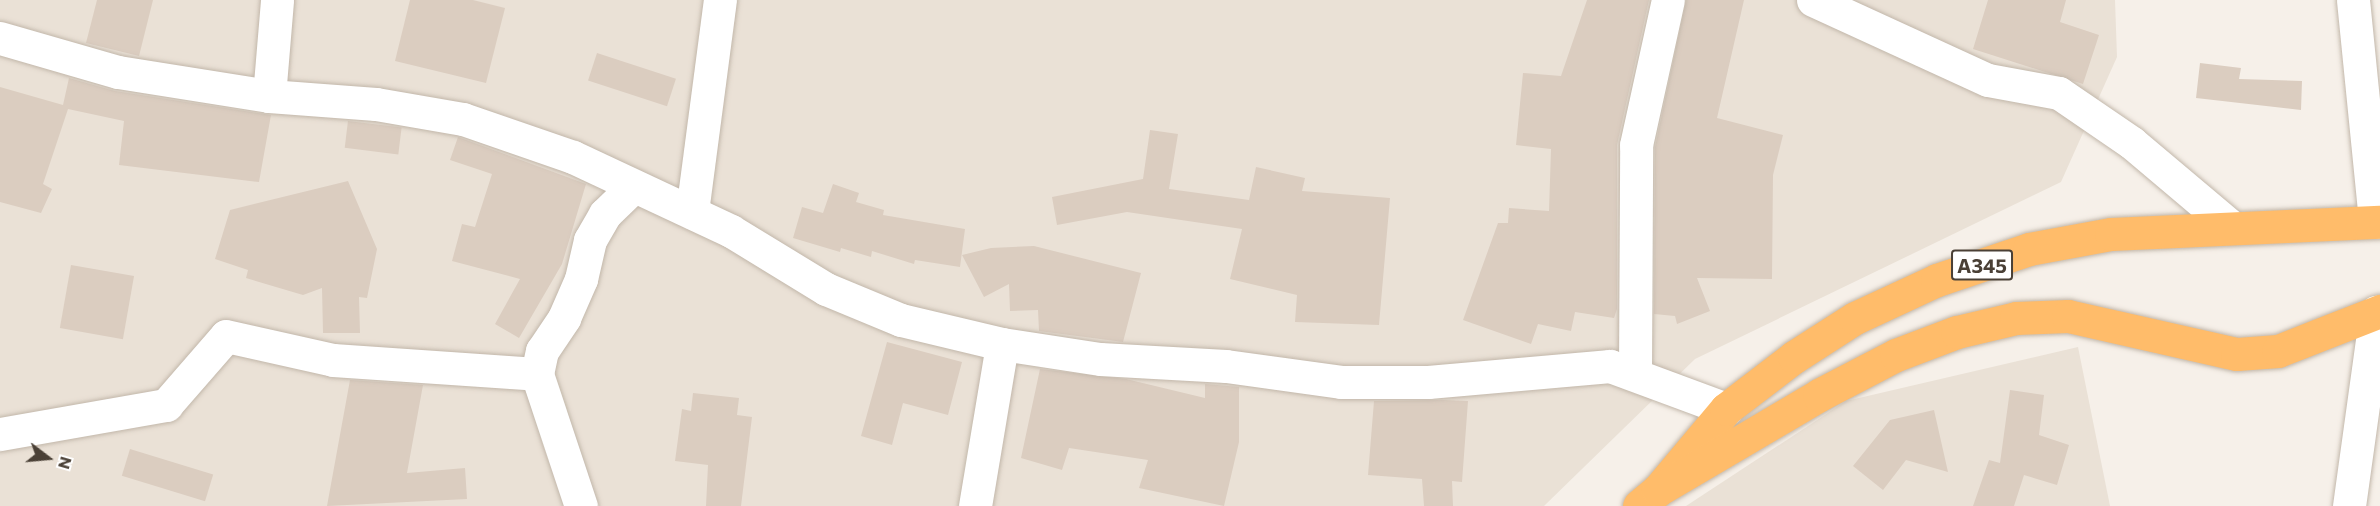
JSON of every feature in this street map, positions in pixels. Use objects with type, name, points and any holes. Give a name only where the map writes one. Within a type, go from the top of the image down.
[{"type":"highway","name":"A345","points":[[1648,498],[1726,409],[1855,318],[1937,280],[2029,249],[2111,234],[2378,222]]},
{"type":"highway","name":"A345","points":[[1648,498],[1819,395],[1896,355],[1957,332],[2016,318],[2068,316],[2237,354],[2278,351],[2318,339],[2378,311]]},
{"type":"street","points":[[269,96],[277,0]]},
{"type":"street","points":[[692,212],[720,0]]},
{"type":"street","points":[[1635,373],[1636,145],[1668,0]]},
{"type":"street","points":[[1813,0],[1988,80],[2059,93],[2132,143],[2233,228]]},
{"type":"street","points":[[2353,0],[2378,222]]},
{"type":"street","points":[[0,38],[118,72],[269,96],[375,104],[463,119],[573,157],[692,212],[731,231],[826,289],[901,320],[1002,344],[1100,359],[1226,366],[1341,382],[1428,382],[1610,366],[1635,373],[1726,409]]},
{"type":"street","points":[[581,506],[537,374],[542,351],[564,318],[581,279],[590,240],[605,214],[634,186]]},
{"type":"street","points":[[2349,506],[2378,311]]},
{"type":"street","points":[[0,434],[166,405],[226,336],[333,360],[537,374]]},
{"type":"street","points":[[975,506],[1002,344]]},
{"type":"shaded area","points":[[0,0],[2115,0],[2117,57],[2061,182],[1695,359],[1544,506],[0,506]]},
{"type":"shaded area","points":[[2078,347],[2110,506],[1686,506],[1846,401]]},
{"type":"building","points":[[97,0],[153,0],[139,56],[86,43]]},
{"type":"building","points":[[410,0],[473,0],[505,8],[486,83],[395,61]]},
{"type":"building","points":[[1587,0],[1649,0],[1617,145],[1617,309],[1614,318],[1575,312],[1571,331],[1538,324],[1531,344],[1463,320],[1498,223],[1508,223],[1509,208],[1549,211],[1551,149],[1516,145],[1523,73],[1561,76]]},
{"type":"building","points":[[1686,0],[1744,0],[1717,118],[1783,135],[1773,175],[1772,279],[1697,278],[1710,311],[1677,324],[1675,316],[1654,314],[1655,147]]},
{"type":"building","points":[[1988,0],[2066,0],[2060,22],[2099,35],[2083,84],[1973,49]]},
{"type":"building","points":[[597,53],[676,79],[667,106],[588,81]]},
{"type":"building","points":[[2200,63],[2241,68],[2239,79],[2302,81],[2301,110],[2196,98]]},
{"type":"building","points":[[69,78],[115,91],[271,115],[259,182],[119,165],[124,121],[68,109],[43,184],[52,189],[41,213],[0,202],[0,87],[63,105]]},
{"type":"building","points":[[348,121],[402,128],[398,154],[345,148]]},
{"type":"building","points":[[1150,130],[1178,134],[1169,189],[1249,200],[1256,167],[1305,178],[1302,191],[1390,198],[1379,325],[1295,322],[1297,295],[1230,279],[1242,229],[1127,212],[1057,225],[1052,197],[1143,179]]},
{"type":"building","points":[[458,137],[586,184],[562,264],[519,338],[495,324],[520,279],[452,261],[462,224],[475,227],[492,174],[450,160]]},
{"type":"building","points":[[348,181],[377,249],[367,298],[359,297],[360,333],[323,333],[322,288],[303,295],[246,278],[248,270],[215,259],[230,210]]},
{"type":"building","points":[[833,184],[859,193],[856,202],[884,210],[883,215],[965,229],[960,267],[915,260],[914,264],[872,251],[871,257],[841,248],[840,252],[793,238],[802,207],[823,213]]},
{"type":"building","points":[[1034,246],[1141,273],[1123,342],[1039,331],[1038,310],[1010,311],[1009,284],[984,297],[962,255],[991,248]]},
{"type":"building","points":[[71,265],[134,276],[123,339],[60,328]]},
{"type":"building","points":[[887,342],[962,362],[948,415],[903,403],[892,445],[861,436]]},
{"type":"building","points":[[1040,369],[1126,379],[1205,398],[1205,384],[1239,387],[1239,442],[1224,506],[1139,488],[1148,460],[1069,448],[1062,470],[1021,458]]},
{"type":"building","points":[[350,380],[423,385],[407,473],[465,468],[467,499],[327,506]]},
{"type":"building","points":[[2010,390],[2044,395],[2039,435],[2069,445],[2057,485],[2024,475],[2014,506],[1973,506],[1989,460],[2000,463]]},
{"type":"building","points":[[693,393],[739,398],[737,415],[752,417],[741,506],[706,506],[708,465],[675,461],[682,409],[691,411]]},
{"type":"building","points":[[1374,401],[1468,401],[1462,482],[1452,481],[1453,506],[1424,506],[1422,479],[1368,475]]},
{"type":"building","points":[[1934,410],[1948,472],[1906,460],[1883,490],[1853,466],[1890,420]]},
{"type":"building","points":[[130,449],[213,474],[205,501],[122,476]]}]
